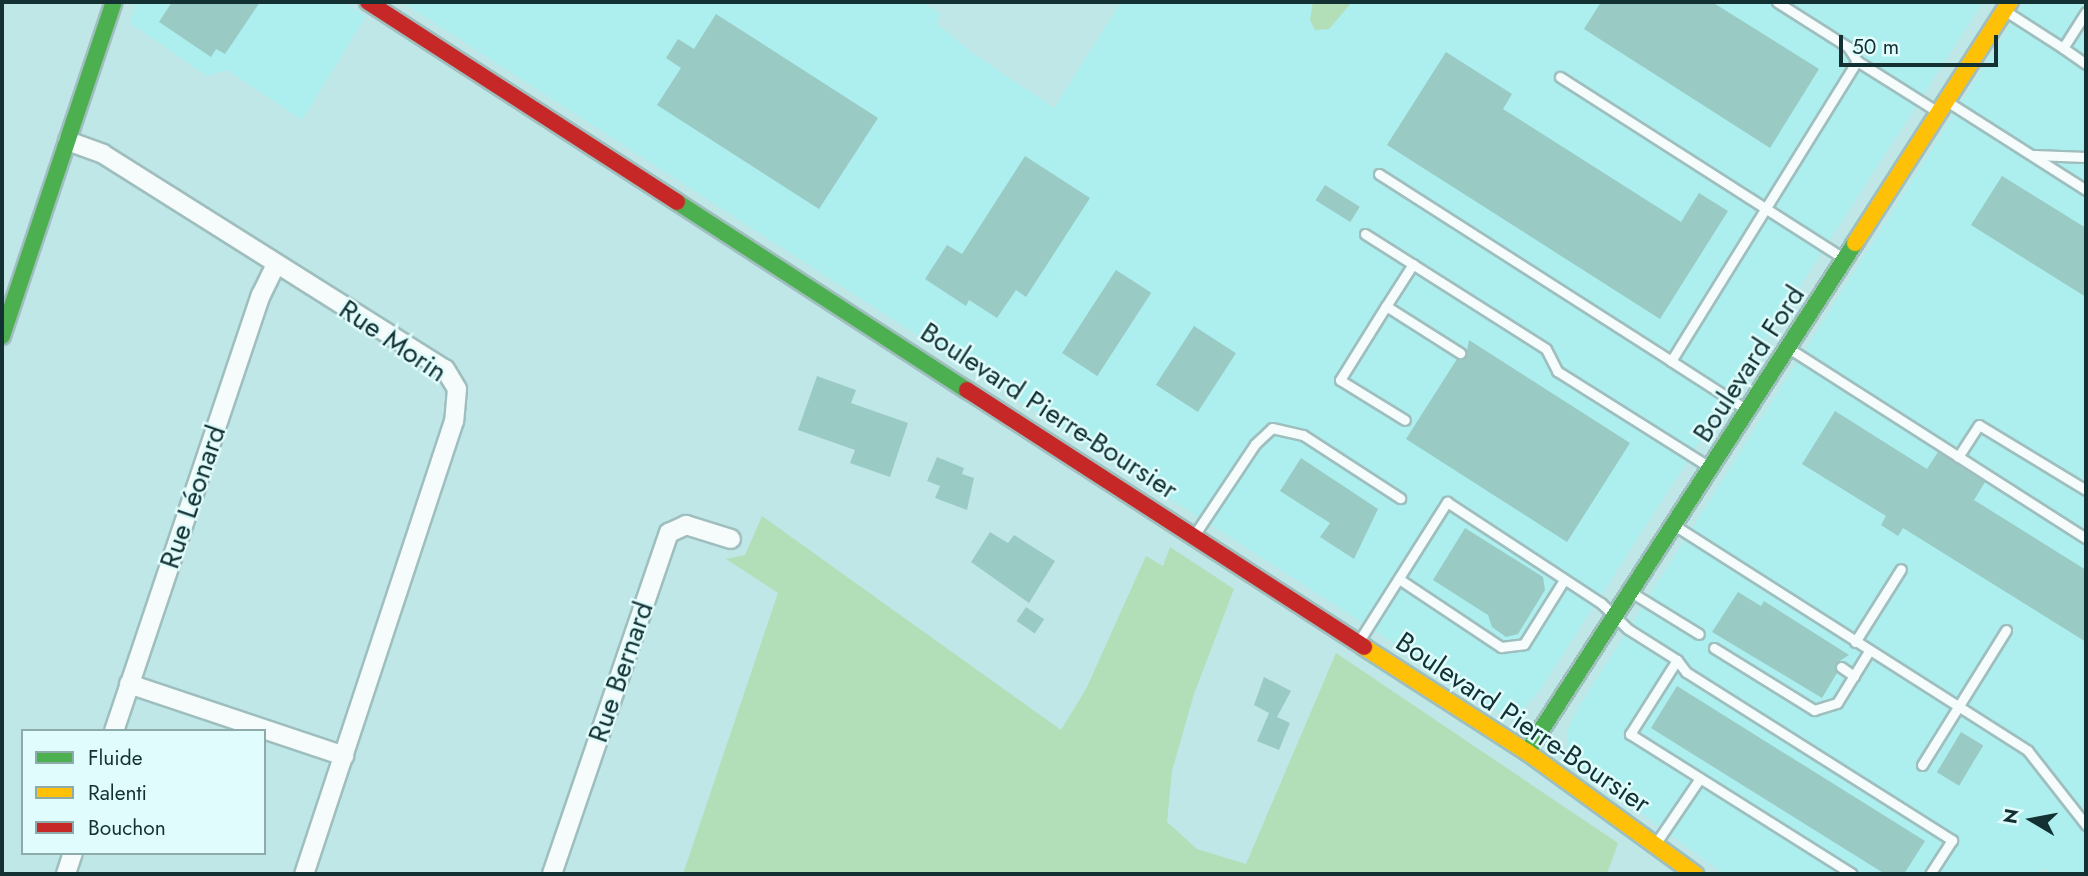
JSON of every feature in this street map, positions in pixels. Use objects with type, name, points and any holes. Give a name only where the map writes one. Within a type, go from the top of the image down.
[{"type":"street","points":[[2,336],[114,2]]},
{"type":"street","name":"Boulevard Pierre-Boursier","points":[[368,2],[1527,752],[1695,874]]},
{"type":"street","name":"Boulevard Ford","points":[[1527,752],[1750,412],[2007,6]]},
{"type":"street","name":"Rue Morin","points":[[68,141],[103,154],[445,369],[459,399],[304,874]]},
{"type":"street","name":"Rue Léonard","points":[[115,729],[261,295],[276,264]]},
{"type":"street","name":"Rue Bernard","points":[[552,874],[669,533],[679,524],[731,539]]},
{"type":"street","points":[[130,684],[264,729]]},
{"type":"street","points":[[266,730],[344,756]]},
{"type":"street","points":[[66,874],[72,855]]},
{"type":"lane","points":[[1777,2],[1848,47],[1857,61],[2032,155],[2086,190]]},
{"type":"lane","points":[[2007,6],[2086,64]]},
{"type":"lane","points":[[2063,48],[2086,12]]},
{"type":"lane","points":[[1671,361],[1857,61]]},
{"type":"lane","points":[[1560,77],[1846,260]]},
{"type":"lane","points":[[2032,155],[2086,157]]},
{"type":"lane","points":[[1379,174],[1750,412]]},
{"type":"lane","points":[[1365,234],[1546,349],[1557,371],[1713,469]]},
{"type":"lane","points":[[1405,420],[1340,380],[1413,264]]},
{"type":"lane","points":[[1386,306],[1460,353]]},
{"type":"lane","points":[[1790,349],[2086,538]]},
{"type":"lane","points":[[1958,457],[1979,425],[2086,490]]},
{"type":"lane","points":[[1194,536],[1255,444],[1272,428],[1303,436],[1399,498]]},
{"type":"lane","points":[[1359,643],[1447,502],[1677,660],[1686,672],[1952,840],[1930,874]]},
{"type":"lane","points":[[1675,526],[2028,751],[2086,825]]},
{"type":"lane","points":[[1855,642],[1901,569]]},
{"type":"lane","points":[[1399,579],[1502,647],[1524,644],[1564,580]]},
{"type":"lane","points":[[1633,593],[1699,634]]},
{"type":"lane","points":[[1922,765],[2006,630]]},
{"type":"lane","points":[[1714,648],[1814,710],[1837,703],[1870,651]]},
{"type":"lane","points":[[1677,660],[1630,734],[1852,874]]},
{"type":"lane","points":[[1841,667],[1854,676]]},
{"type":"lane","points":[[1655,844],[1700,778]]},
{"type":"shaded area","points":[[137,2],[343,2],[366,16],[302,120],[227,70],[207,76],[130,23]]},
{"type":"shaded area","points":[[402,2],[921,2],[941,14],[936,23],[971,52],[1054,108],[1121,2],[1983,2],[1540,690],[1523,709],[1502,713]]},
{"type":"shaded area","points":[[2025,2],[2086,2],[2086,874],[2053,874],[2043,868],[2039,874],[1724,874],[1575,764],[1567,747],[1568,729],[1575,713]]},
{"type":"green space","points":[[1313,2],[1352,2],[1329,29],[1315,30],[1310,20]]},
{"type":"green space","points":[[762,516],[1061,730],[1086,689],[1146,556],[1163,566],[1170,547],[1234,589],[1194,694],[1172,771],[1167,822],[1197,849],[1246,864],[1336,653],[1618,843],[1607,874],[683,874],[778,593],[726,559],[745,555]]},
{"type":"building","points":[[172,2],[260,2],[225,54],[216,49],[211,57],[159,22]]},
{"type":"building","points":[[1601,2],[1712,2],[1819,69],[1770,148],[1584,29]]},
{"type":"building","points":[[716,14],[878,118],[819,209],[657,105],[681,68],[666,58],[678,39],[694,49]]},
{"type":"building","points":[[1446,52],[1512,94],[1503,109],[1681,222],[1699,193],[1728,211],[1660,319],[1387,145]]},
{"type":"building","points":[[1025,156],[1090,198],[1026,297],[1016,290],[997,318],[969,300],[966,306],[925,279],[947,245],[962,254]]},
{"type":"building","points":[[2002,176],[2086,228],[2086,297],[1971,225]]},
{"type":"building","points":[[1325,185],[1360,207],[1350,222],[1315,200]]},
{"type":"building","points":[[1116,270],[1151,293],[1097,376],[1062,353]]},
{"type":"building","points":[[1194,326],[1236,353],[1198,412],[1156,385]]},
{"type":"building","points":[[1469,340],[1630,443],[1567,542],[1406,439],[1457,359],[1466,356]]},
{"type":"building","points":[[817,376],[856,390],[851,403],[908,423],[890,477],[850,463],[855,450],[798,430]]},
{"type":"building","points":[[1835,411],[1927,469],[1938,452],[1985,482],[1974,500],[2086,570],[2086,642],[1903,528],[1898,536],[1881,525],[1886,516],[1802,464]]},
{"type":"building","points":[[937,457],[964,468],[962,474],[974,478],[967,510],[935,498],[940,486],[927,481]]},
{"type":"building","points":[[1301,458],[1378,509],[1354,559],[1320,537],[1330,523],[1280,491]]},
{"type":"building","points":[[1465,528],[1543,577],[1545,590],[1518,634],[1506,637],[1492,627],[1488,615],[1433,580]]},
{"type":"building","points":[[990,532],[1008,543],[1014,535],[1055,561],[1029,603],[971,562]]},
{"type":"building","points":[[1738,592],[1761,606],[1764,601],[1849,655],[1835,664],[1837,673],[1822,698],[1712,632]]},
{"type":"building","points":[[1026,607],[1044,619],[1035,633],[1016,621]]},
{"type":"building","points":[[1264,677],[1291,691],[1277,717],[1290,723],[1279,750],[1257,741],[1269,713],[1254,705]]},
{"type":"building","points":[[1677,686],[1925,841],[1904,874],[1885,874],[1651,728]]},
{"type":"building","points":[[1961,732],[1983,745],[1959,786],[1937,772]]},
{"type":"traffic: fast","points":[[2,336],[114,2]]},
{"type":"traffic: fast","points":[[677,202],[967,390]]},
{"type":"traffic: fast","points":[[1527,752],[1855,243]]},
{"type":"traffic: slow","points":[[1855,243],[2010,2]]},
{"type":"traffic: slow","points":[[1364,647],[1527,752],[1695,874]]},
{"type":"traffic: jam","points":[[368,2],[677,202]]},
{"type":"traffic: jam","points":[[967,390],[1364,647]]}]
